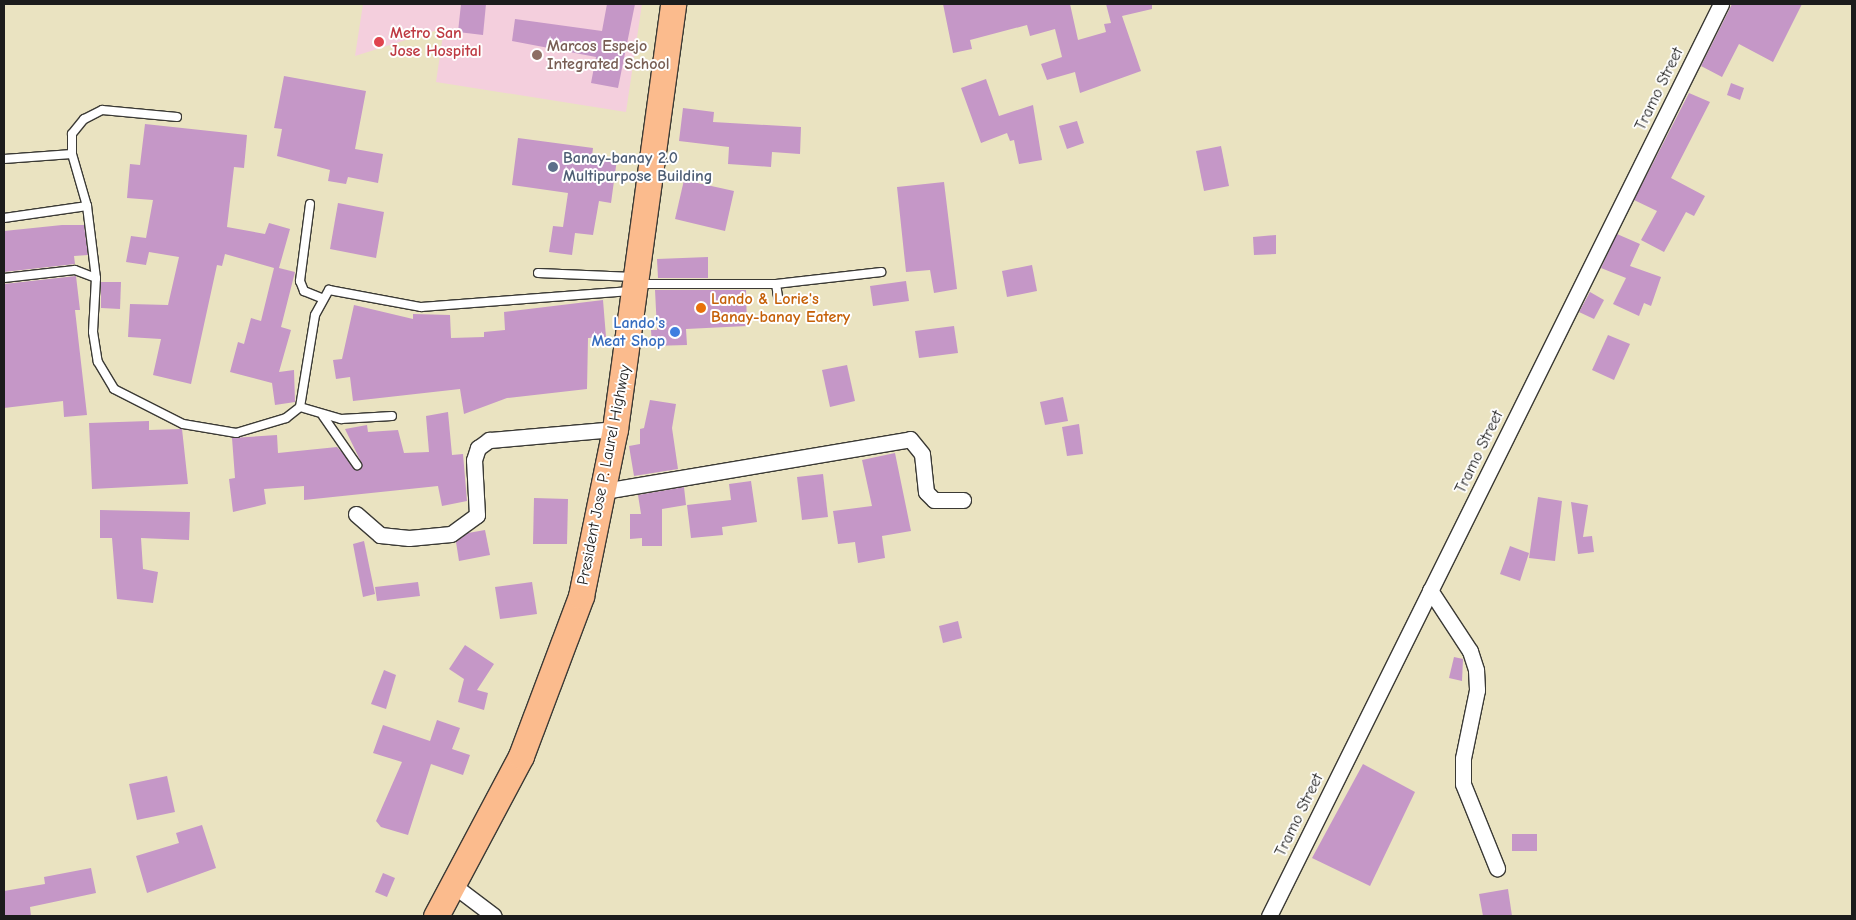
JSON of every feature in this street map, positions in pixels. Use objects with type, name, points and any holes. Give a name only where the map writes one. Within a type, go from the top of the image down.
[{"type":"highway","name":"President Jose P. Laurel Highway","points":[[436,916],[521,756],[567,644],[604,491],[615,428],[673,4]]},
{"type":"street","name":"Tramo Street","points":[[1269,916],[1721,4]]},
{"type":"street","points":[[356,514],[380,535],[408,538],[451,534],[477,514],[474,460],[478,448],[489,440],[615,428]]},
{"type":"street","points":[[604,491],[910,439],[922,454],[926,492],[934,500],[963,500]]},
{"type":"street","points":[[1430,590],[1470,651],[1476,670],[1463,784],[1498,868]]},
{"type":"street","points":[[453,885],[494,916]]},
{"type":"lane","points":[[178,117],[102,110],[84,119],[72,134],[72,154],[87,206],[96,278],[93,332],[98,362],[114,389],[183,424],[236,433],[286,418],[300,407],[321,298],[329,290],[421,307],[636,284],[776,284],[881,272]]},
{"type":"lane","points":[[4,159],[72,154]]},
{"type":"lane","points":[[310,204],[300,281],[304,291],[321,298]]},
{"type":"lane","points":[[4,218],[87,206]]},
{"type":"lane","points":[[4,278],[75,270],[96,278]]},
{"type":"lane","points":[[538,272],[636,284]]},
{"type":"lane","points":[[776,284],[778,297]]},
{"type":"lane","points":[[300,407],[323,416],[392,416]]},
{"type":"lane","points":[[323,416],[357,465]]},
{"type":"shaded area","name":"Marcos Espejo Integrated School","points":[[363,4],[642,4],[626,112],[436,82],[444,28],[355,56]]},
{"type":"building","points":[[461,4],[486,4],[483,35],[458,32]]},
{"type":"building","points":[[607,4],[635,4],[618,88],[591,83],[596,57],[512,41],[515,19],[602,31]]},
{"type":"building","points":[[943,4],[1070,4],[1078,40],[1106,32],[1104,24],[1111,23],[1106,4],[1152,4],[1152,9],[1122,16],[1141,71],[1080,93],[1075,72],[1047,80],[1041,64],[1062,57],[1055,29],[1030,36],[1027,25],[970,40],[972,49],[953,53]]},
{"type":"building","points":[[1732,4],[1802,4],[1773,62],[1739,44],[1722,77],[1701,66]]},
{"type":"building","points":[[284,76],[366,91],[355,149],[383,154],[378,183],[348,177],[346,184],[328,181],[330,170],[277,156],[282,129],[274,128]]},
{"type":"building","points":[[986,79],[999,116],[1033,105],[1042,160],[1019,164],[1014,140],[1010,141],[1007,133],[981,143],[961,88]]},
{"type":"building","points":[[1731,83],[1744,88],[1740,100],[1727,95]]},
{"type":"building","points":[[1689,93],[1710,102],[1671,178],[1705,196],[1694,216],[1686,212],[1664,252],[1641,240],[1657,211],[1634,200]]},
{"type":"building","points":[[683,108],[714,112],[713,122],[801,127],[800,154],[772,152],[771,167],[728,164],[729,147],[679,141]]},
{"type":"building","points":[[1077,121],[1084,143],[1067,149],[1059,126]]},
{"type":"building","points":[[145,124],[247,135],[244,168],[234,167],[227,227],[265,234],[269,223],[290,229],[279,268],[295,272],[281,327],[291,330],[279,372],[294,370],[295,402],[275,405],[272,383],[230,372],[238,342],[244,344],[251,318],[261,321],[274,268],[225,254],[222,266],[217,265],[191,384],[153,375],[161,339],[128,337],[130,304],[168,305],[179,257],[149,252],[146,265],[126,262],[131,236],[146,238],[153,200],[127,198],[130,164],[140,165]]},
{"type":"building","points":[[518,138],[593,148],[592,156],[617,159],[611,203],[599,201],[593,235],[575,233],[572,255],[549,252],[553,226],[563,227],[568,193],[512,185]]},
{"type":"building","points":[[1221,146],[1229,186],[1204,191],[1196,151]]},
{"type":"building","points":[[684,180],[734,191],[725,231],[675,219]]},
{"type":"building","points":[[944,182],[957,289],[934,293],[930,270],[906,272],[897,187]]},
{"type":"building","points":[[338,203],[384,212],[376,258],[330,249]]},
{"type":"building","points":[[62,225],[84,225],[88,255],[74,256],[75,264],[4,272],[4,231]]},
{"type":"building","points":[[1617,234],[1640,244],[1630,266],[1661,277],[1651,306],[1644,303],[1639,316],[1613,304],[1626,278],[1601,268]]},
{"type":"building","points":[[1276,235],[1276,254],[1254,255],[1253,237]]},
{"type":"building","points":[[708,257],[708,278],[658,278],[657,259]]},
{"type":"building","points":[[1032,265],[1037,291],[1007,297],[1002,271]]},
{"type":"building","points":[[76,276],[80,310],[75,310],[87,415],[64,417],[63,401],[4,408],[4,284]]},
{"type":"building","points":[[906,281],[909,301],[873,306],[870,286]]},
{"type":"building","points":[[101,282],[121,282],[120,309],[101,308]]},
{"type":"building","name":"Lando & Lorie's Banay-banay Eatery","points":[[655,290],[746,290],[747,326],[686,329],[687,345],[652,346],[651,330],[657,330]]},
{"type":"building","points":[[1590,292],[1604,300],[1594,319],[1579,312]]},
{"type":"building","points":[[603,300],[606,337],[588,338],[587,389],[507,398],[464,414],[460,389],[353,401],[350,377],[336,379],[333,360],[342,359],[354,305],[413,319],[413,314],[450,315],[451,338],[484,337],[484,332],[505,330],[504,312]]},
{"type":"building","points":[[954,326],[958,353],[919,358],[915,331]]},
{"type":"building","points":[[1608,335],[1630,344],[1614,380],[1592,370]]},
{"type":"building","points":[[847,365],[855,401],[830,407],[822,370]]},
{"type":"building","points":[[1063,397],[1068,421],[1045,425],[1040,402]]},
{"type":"building","points":[[650,400],[676,404],[672,428],[678,469],[634,476],[629,446],[640,444],[640,429],[644,428]]},
{"type":"building","points":[[448,412],[452,455],[463,454],[467,501],[442,506],[438,486],[304,500],[304,486],[264,489],[266,504],[233,512],[229,479],[235,478],[232,438],[277,435],[278,453],[337,447],[358,470],[362,464],[345,429],[367,425],[368,432],[398,430],[404,453],[429,452],[426,416]]},
{"type":"building","points":[[149,421],[149,430],[182,429],[188,484],[92,489],[89,423]]},
{"type":"building","points":[[1079,424],[1083,454],[1067,456],[1062,427]]},
{"type":"building","points":[[895,453],[911,531],[882,536],[885,558],[858,563],[855,542],[838,544],[833,511],[872,506],[862,460]]},
{"type":"building","points":[[823,474],[828,517],[802,520],[797,477]]},
{"type":"building","points":[[751,481],[757,522],[722,527],[723,535],[691,538],[687,505],[731,500],[729,484]]},
{"type":"building","points":[[684,487],[686,505],[662,509],[662,546],[642,546],[642,538],[630,539],[630,514],[641,514],[638,495]]},
{"type":"building","points":[[1538,497],[1562,501],[1555,561],[1529,558]]},
{"type":"building","points":[[534,498],[568,499],[567,544],[533,544]]},
{"type":"building","points":[[1571,502],[1588,505],[1583,537],[1592,536],[1594,552],[1578,554]]},
{"type":"building","points":[[100,510],[190,512],[189,540],[141,538],[143,569],[158,572],[153,603],[117,599],[112,538],[100,538]]},
{"type":"building","points":[[485,530],[490,555],[459,561],[456,542],[468,533]]},
{"type":"building","points":[[364,541],[375,594],[363,597],[353,544]]},
{"type":"building","points":[[1510,546],[1529,553],[1520,581],[1500,574]]},
{"type":"building","points":[[418,582],[420,596],[377,601],[375,587]]},
{"type":"building","points":[[532,582],[537,614],[500,619],[495,587]]},
{"type":"building","points":[[958,621],[962,638],[943,643],[939,626]]},
{"type":"building","points":[[465,645],[494,664],[477,690],[488,693],[484,710],[458,702],[464,679],[449,669]]},
{"type":"building","points":[[1454,657],[1463,659],[1462,681],[1449,678]]},
{"type":"building","points":[[384,670],[396,675],[386,709],[371,704]]},
{"type":"building","points":[[437,720],[460,728],[452,749],[470,755],[463,775],[431,764],[408,835],[381,827],[376,821],[402,762],[373,753],[383,725],[430,741]]},
{"type":"building","points":[[1363,764],[1415,792],[1370,886],[1312,858]]},
{"type":"building","points":[[167,776],[175,812],[137,820],[129,784]]},
{"type":"building","points":[[202,825],[216,868],[147,893],[136,856],[179,843],[176,833]]},
{"type":"building","points":[[1512,834],[1537,834],[1537,851],[1512,851]]},
{"type":"building","points":[[91,868],[96,893],[30,907],[31,916],[4,916],[4,891],[45,884],[44,877]]},
{"type":"building","points":[[383,873],[395,878],[387,897],[375,892]]},
{"type":"building","points":[[1508,889],[1512,916],[1483,916],[1479,894]]},
{"type":"place","name":"Metro San Jose Hospital","points":[[379,42]]},
{"type":"place","name":"Marcos Espejo Integrated School","points":[[537,55]]},
{"type":"place","name":"Banay-banay 2.0 Multipurpose Building","points":[[553,167]]},
{"type":"place","name":"Lando & Lorie's Banay-banay Eatery","points":[[701,308]]},
{"type":"place","name":"Lando's Meat Shop","points":[[675,332]]}]
